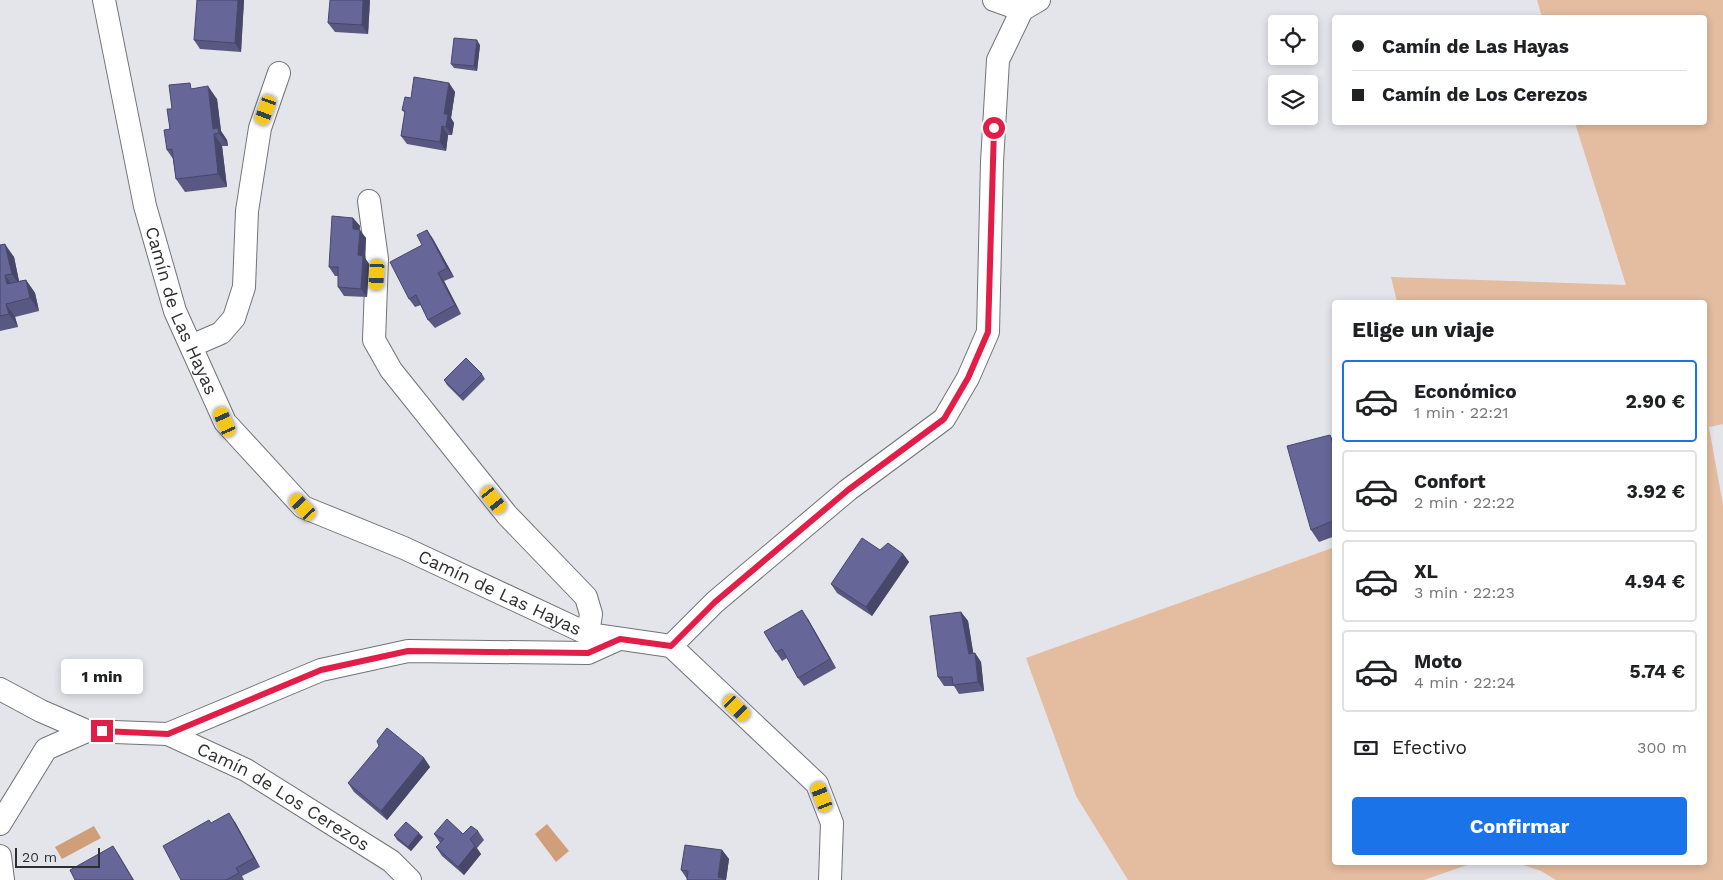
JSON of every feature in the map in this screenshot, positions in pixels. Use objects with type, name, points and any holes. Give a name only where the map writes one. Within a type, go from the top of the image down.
[{"type":"street","name":"Camín de Las Hayas","points":[[104,0],[144,206],[176,312],[225,422],[303,507],[404,548],[588,634],[671,646]]},
{"type":"street","points":[[830,880],[832,822],[817,784],[671,646],[715,602],[848,490],[944,419],[968,378],[988,332],[992,162],[998,60],[1030,5],[994,0]]},
{"type":"street","points":[[191,346],[221,333],[234,318],[244,287],[247,211],[260,128],[280,73]]},
{"type":"street","points":[[369,201],[377,259],[374,340],[391,370],[506,515],[586,597],[591,614],[588,634]]},
{"type":"street","points":[[168,734],[321,670],[408,651],[588,653],[620,639]]},
{"type":"street","points":[[0,689],[41,712],[87,730]]},
{"type":"street","points":[[0,824],[46,749],[87,730]]},
{"type":"street","name":"Camín de Los Cerezos","points":[[87,730],[168,734],[246,770],[391,861],[410,880]]},
{"type":"street","points":[[0,856],[3,880]]},
{"type":"shaded area","points":[[1537,0],[1723,0],[1723,424],[1709,427],[1723,505],[1723,880],[1556,880],[1541,871],[1523,865],[1707,865],[1707,300],[1397,300],[1391,277],[1626,285],[1576,125],[1707,125],[1707,15],[1541,15]]},
{"type":"shaded area","points":[[1332,548],[1332,865],[1467,865],[1424,880],[1128,880],[1076,796],[1026,658]]},
{"type":"shaded area","points":[[547,824],[569,851],[556,862],[535,834]]},
{"type":"shaded area","points":[[94,826],[101,838],[62,859],[55,847]]},
{"type":"building","points":[[197,0],[238,0],[235,43],[194,40]]},
{"type":"building","points":[[330,0],[363,0],[362,25],[328,23]]},
{"type":"building","points":[[454,38],[477,40],[474,66],[451,64]]},
{"type":"building","points":[[414,77],[449,83],[444,114],[448,114],[446,127],[442,126],[440,142],[401,136],[405,111],[402,110],[405,97],[411,98]]},
{"type":"building","points":[[190,83],[191,89],[208,86],[213,129],[218,128],[219,133],[214,134],[218,174],[176,179],[172,149],[167,150],[164,130],[170,129],[167,109],[172,109],[169,85]]},
{"type":"building","points":[[332,216],[353,218],[353,229],[360,230],[358,255],[363,256],[361,289],[338,287],[338,267],[329,267]]},
{"type":"building","points":[[427,230],[447,268],[438,273],[455,305],[428,320],[416,295],[409,299],[390,262],[422,245],[417,235]]},
{"type":"building","points":[[5,244],[12,274],[5,275],[7,284],[26,280],[30,298],[6,304],[9,314],[0,316],[0,245]]},
{"type":"building","points":[[466,358],[482,374],[460,396],[444,380]]},
{"type":"building","points":[[1330,435],[1332,441],[1332,521],[1311,530],[1287,446]]},
{"type":"building","points":[[862,538],[880,550],[888,543],[903,554],[866,607],[831,584]]},
{"type":"building","points":[[802,610],[830,659],[798,678],[782,649],[776,652],[764,632]]},
{"type":"building","points":[[961,612],[969,654],[975,653],[978,682],[953,685],[952,677],[938,677],[930,616]]},
{"type":"building","points":[[387,728],[424,758],[381,811],[348,783],[379,746],[377,741]]},
{"type":"building","points":[[229,813],[254,858],[236,868],[239,873],[226,880],[181,880],[163,846],[209,820],[211,823]]},
{"type":"building","points":[[447,819],[463,834],[471,826],[478,831],[470,839],[475,846],[458,867],[436,847],[444,839],[434,834]]},
{"type":"building","points":[[406,822],[419,833],[408,847],[394,835]]},
{"type":"building","points":[[685,845],[722,850],[718,877],[725,880],[687,880],[688,871],[681,870]]},
{"type":"building","points":[[113,846],[133,880],[75,880],[70,870]]},
{"type":"route","points":[[102,731],[168,734],[321,670],[408,651],[588,653],[620,639],[671,646],[715,602],[848,490],[944,419],[968,378],[988,332],[994,128]]}]
